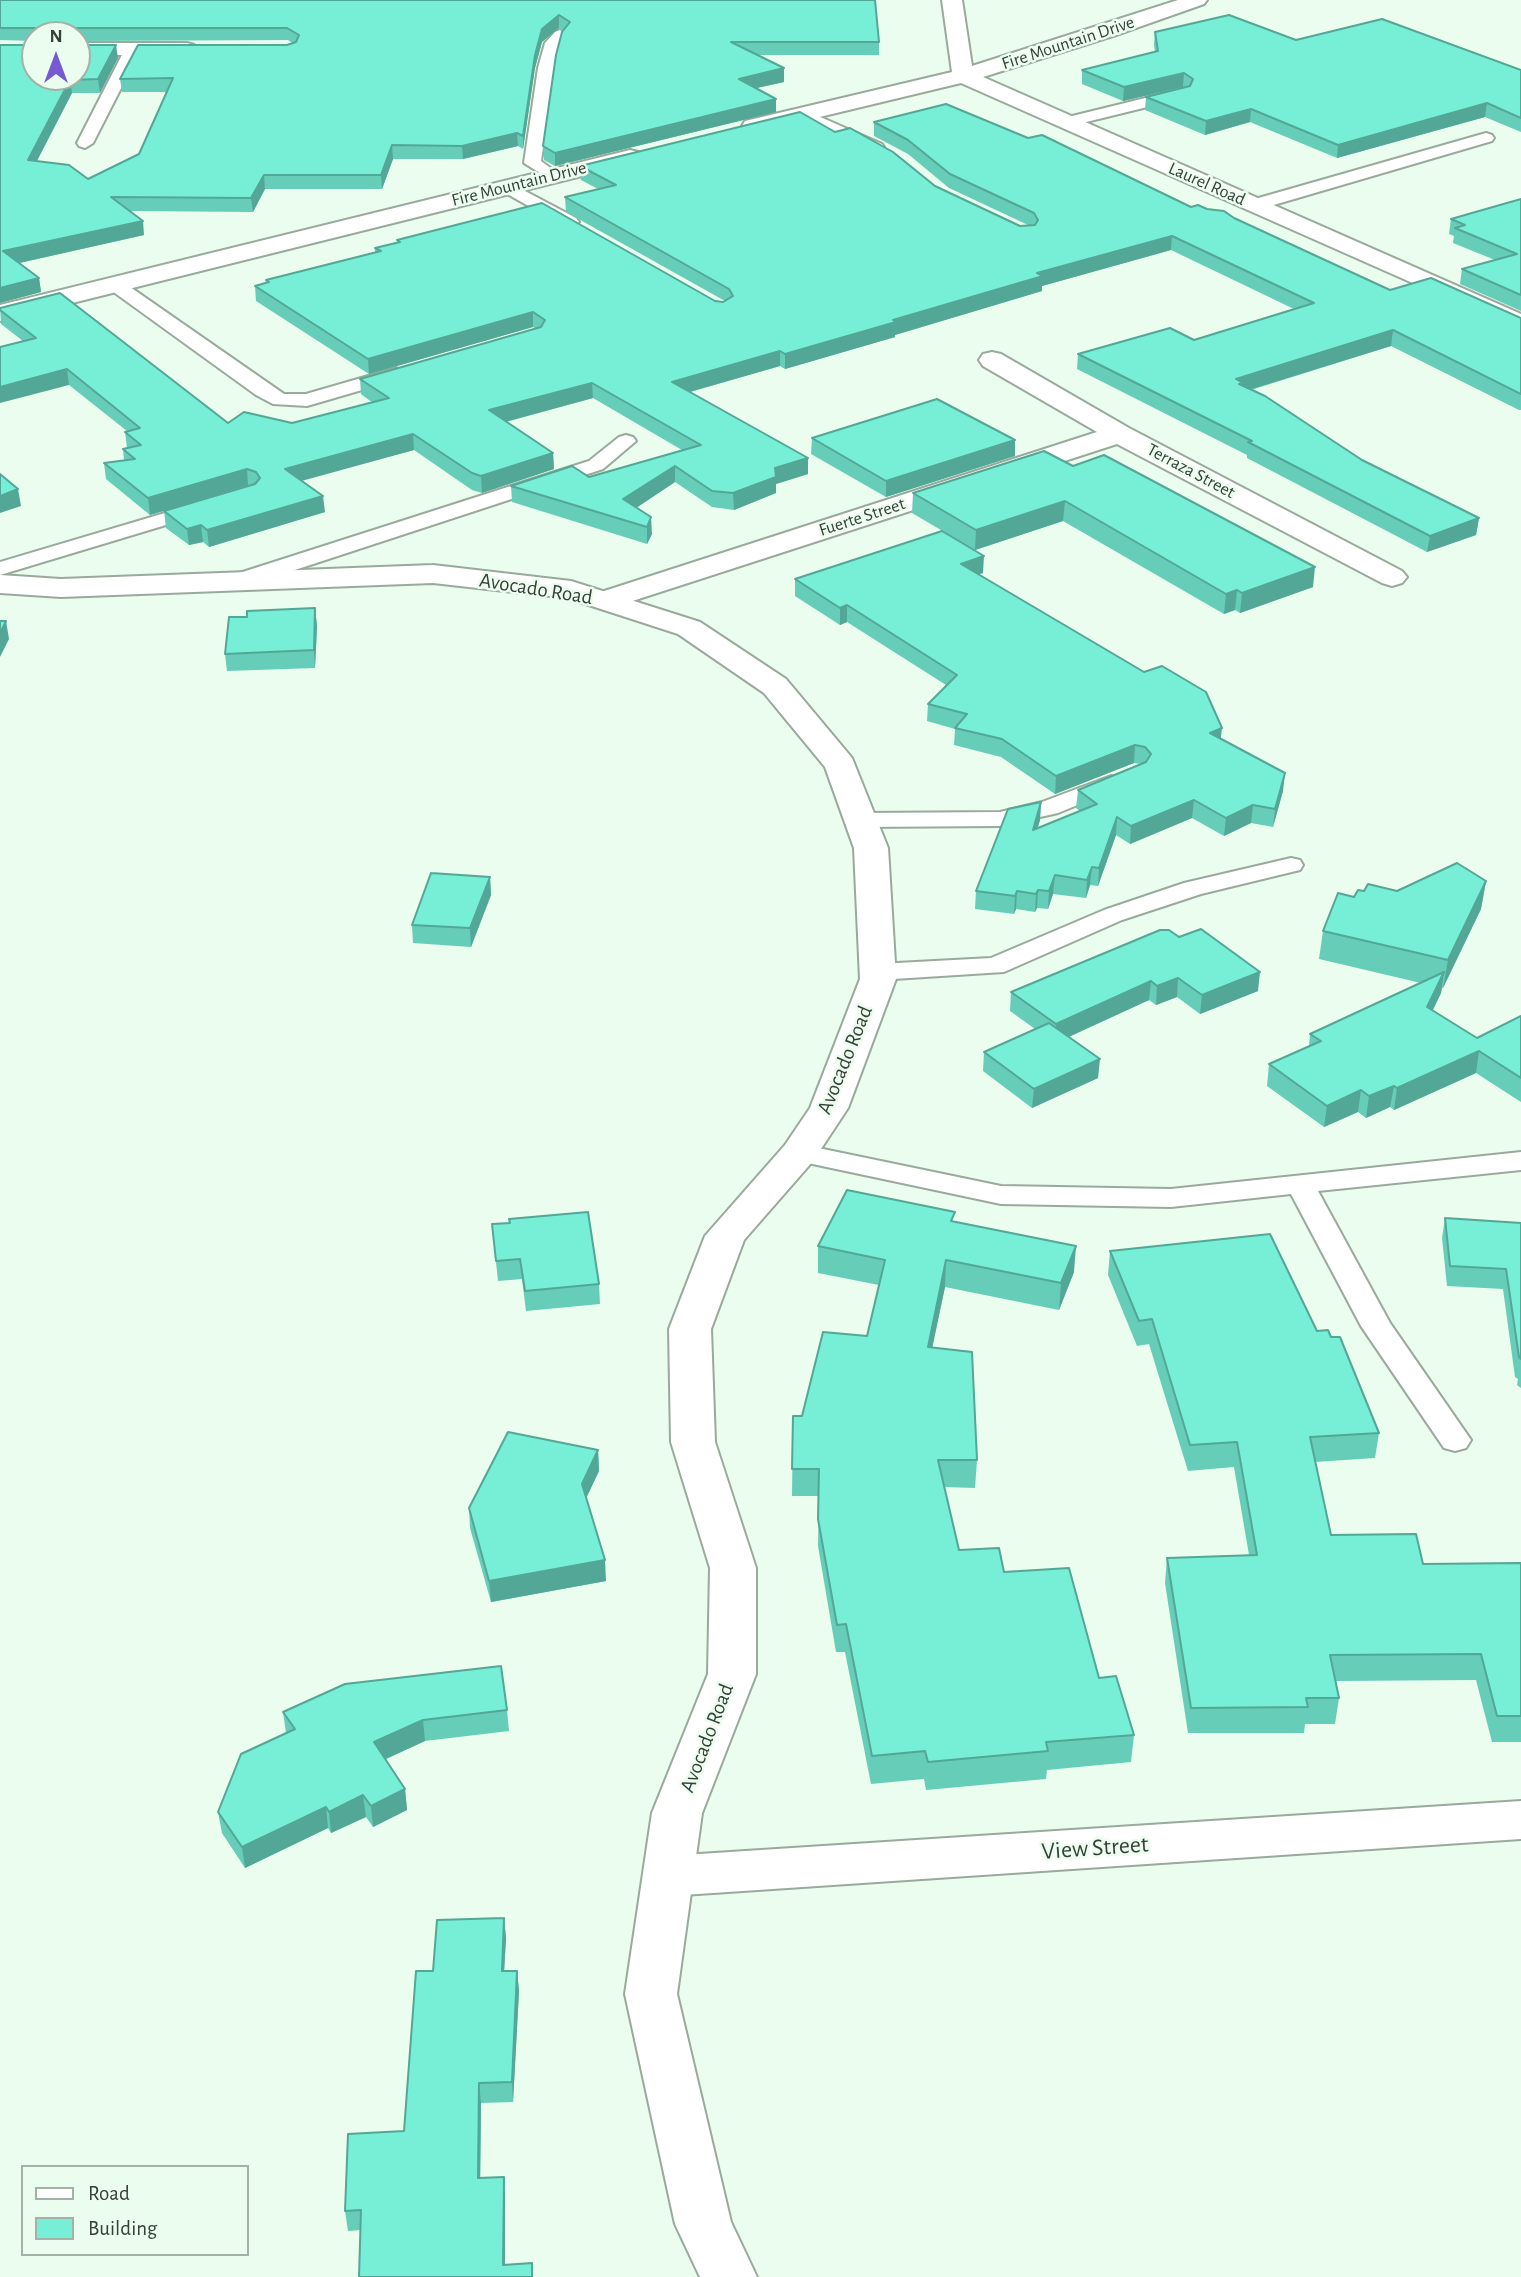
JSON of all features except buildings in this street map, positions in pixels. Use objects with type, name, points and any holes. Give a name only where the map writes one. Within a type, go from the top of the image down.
[{"type":"street","points":[[952,0],[963,76]]},
{"type":"street","name":"Fire Mountain Drive","points":[[738,130],[963,76],[1109,32],[1197,0]]},
{"type":"street","points":[[91,49],[210,49]]},
{"type":"street","name":"Laurel Road","points":[[963,76],[1521,323]]},
{"type":"street","name":"Fire Mountain Drive","points":[[0,313],[649,152]]},
{"type":"street","name":"Terraza Street","points":[[992,360],[1119,433],[1392,577]]},
{"type":"street","name":"Fuerte Street","points":[[606,600],[1119,433]]},
{"type":"street","name":"Avocado Road","points":[[0,584],[61,587],[433,574],[571,590],[688,628],[775,686],[841,765],[872,848],[878,979],[829,1108],[799,1153],[725,1236],[690,1329],[693,1442],[733,1568],[732,1674],[677,1813],[651,1994],[704,2224],[730,2277]]},
{"type":"street","name":"View Street","points":[[668,1876],[1521,1820]]},
{"type":"lane","points":[[553,176],[532,163],[546,68],[553,43],[560,35]]},
{"type":"lane","points":[[85,143],[133,49]]},
{"type":"lane","points":[[1066,122],[1182,94]]},
{"type":"lane","points":[[802,114],[889,154]]},
{"type":"lane","points":[[1254,205],[1486,138]]},
{"type":"lane","points":[[508,187],[579,228]]},
{"type":"lane","points":[[114,285],[263,391],[280,400],[307,400],[417,368]]},
{"type":"lane","points":[[235,582],[596,465],[625,440]]},
{"type":"lane","points":[[0,569],[224,501]]},
{"type":"lane","points":[[861,820],[1000,820],[1049,808],[1135,772]]},
{"type":"lane","points":[[878,972],[995,966],[1113,915],[1194,888],[1291,864]]},
{"type":"lane","points":[[799,1153],[1001,1195],[1171,1198],[1521,1161]]},
{"type":"lane","points":[[1300,1184],[1376,1326],[1455,1440]]}]
